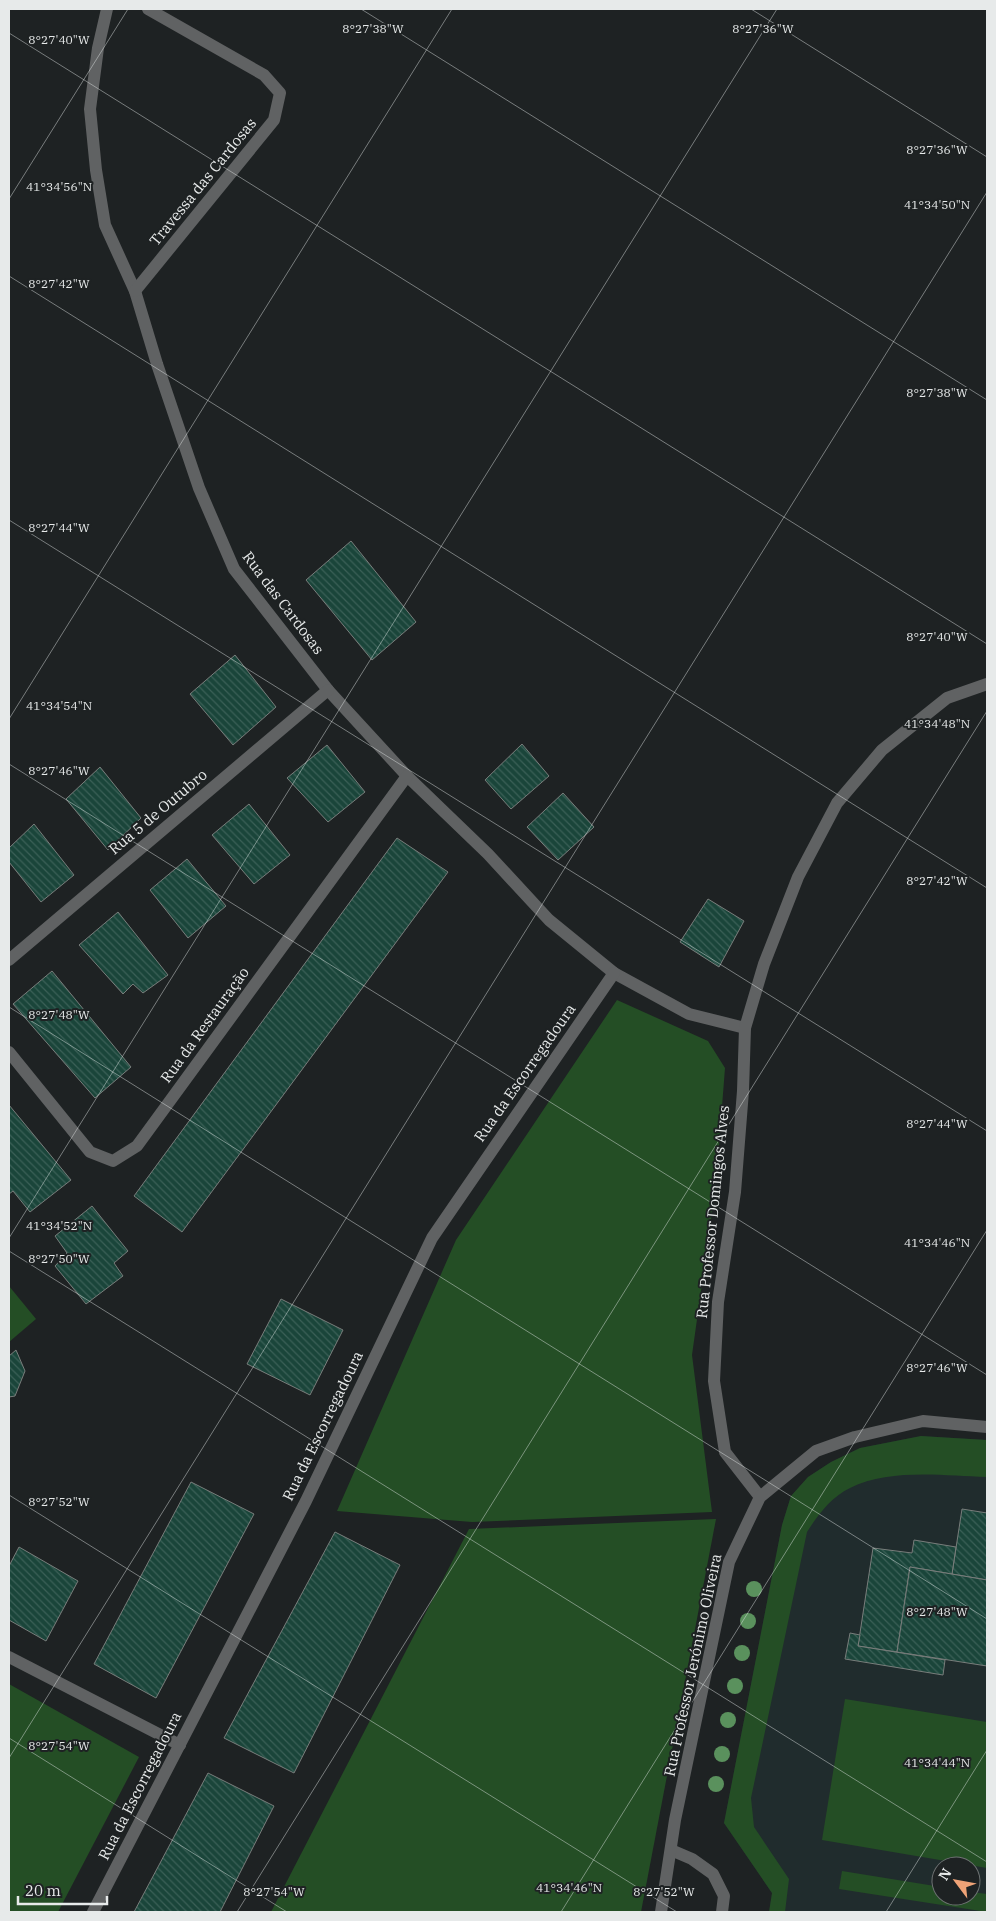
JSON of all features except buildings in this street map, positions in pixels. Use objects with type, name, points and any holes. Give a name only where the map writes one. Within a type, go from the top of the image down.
[{"type":"street","name":"Rua das Cardosas","points":[[108,9],[98,48],[90,109],[96,170],[105,225],[135,291],[157,364],[199,488],[234,569],[328,690],[407,776],[488,854],[549,920],[614,973],[690,1014],[745,1028]]},
{"type":"street","name":"Travessa das Cardosas","points":[[135,291],[274,120],[280,93],[264,75],[148,9]]},
{"type":"street","name":"Rua Professor Domingos Alves","points":[[760,1497],[725,1452],[714,1381],[718,1302],[735,1192],[743,1091],[745,1028],[764,964],[798,877],[837,803],[882,750],[948,698],[987,684]]},
{"type":"street","name":"Rua 5 de Outubro","points":[[9,960],[328,690]]},
{"type":"street","name":"Rua da Restauração","points":[[9,1052],[90,1152],[113,1161],[137,1146],[407,776]]},
{"type":"street","name":"Rua da Escorregadoura","points":[[93,1912],[306,1501],[432,1238],[614,973]]},
{"type":"street","name":"Rua Professor Jerónimo Oliveira","points":[[662,1912],[677,1810],[729,1562],[760,1497],[816,1451],[855,1437],[924,1421],[987,1427]]},
{"type":"street","points":[[9,1657],[180,1745]]},
{"type":"street","points":[[671,1850],[692,1859],[713,1874],[724,1896],[722,1912]]},
{"type":"shaded area","points":[[921,1436],[987,1440],[987,1912],[769,1912],[772,1893],[724,1823],[782,1525],[791,1496],[808,1477],[831,1462],[860,1448]]},
{"type":"green space","points":[[617,1000],[708,1041],[725,1068],[716,1184],[692,1355],[712,1512],[472,1522],[337,1511],[456,1240]]},
{"type":"green space","points":[[9,1286],[36,1319],[9,1342]]},
{"type":"green space","points":[[921,1436],[987,1440],[987,1477],[900,1475],[866,1482],[850,1488],[831,1501],[807,1532],[751,1798],[754,1827],[789,1879],[785,1912],[769,1912],[772,1893],[724,1823],[782,1525],[791,1496],[808,1477],[831,1462],[860,1448]]},
{"type":"green space","points":[[716,1519],[641,1912],[271,1912],[469,1529]]},
{"type":"green space","points":[[9,1684],[139,1757],[58,1912],[9,1912]]},
{"type":"green space","points":[[845,1699],[987,1722],[987,1868],[981,1867],[981,1856],[931,1856],[931,1858],[822,1840]]},
{"type":"green space","points":[[842,1871],[931,1885],[931,1903],[839,1889]]},
{"type":"green space","points":[[981,1893],[987,1894],[987,1912],[948,1906],[981,1906]]}]
